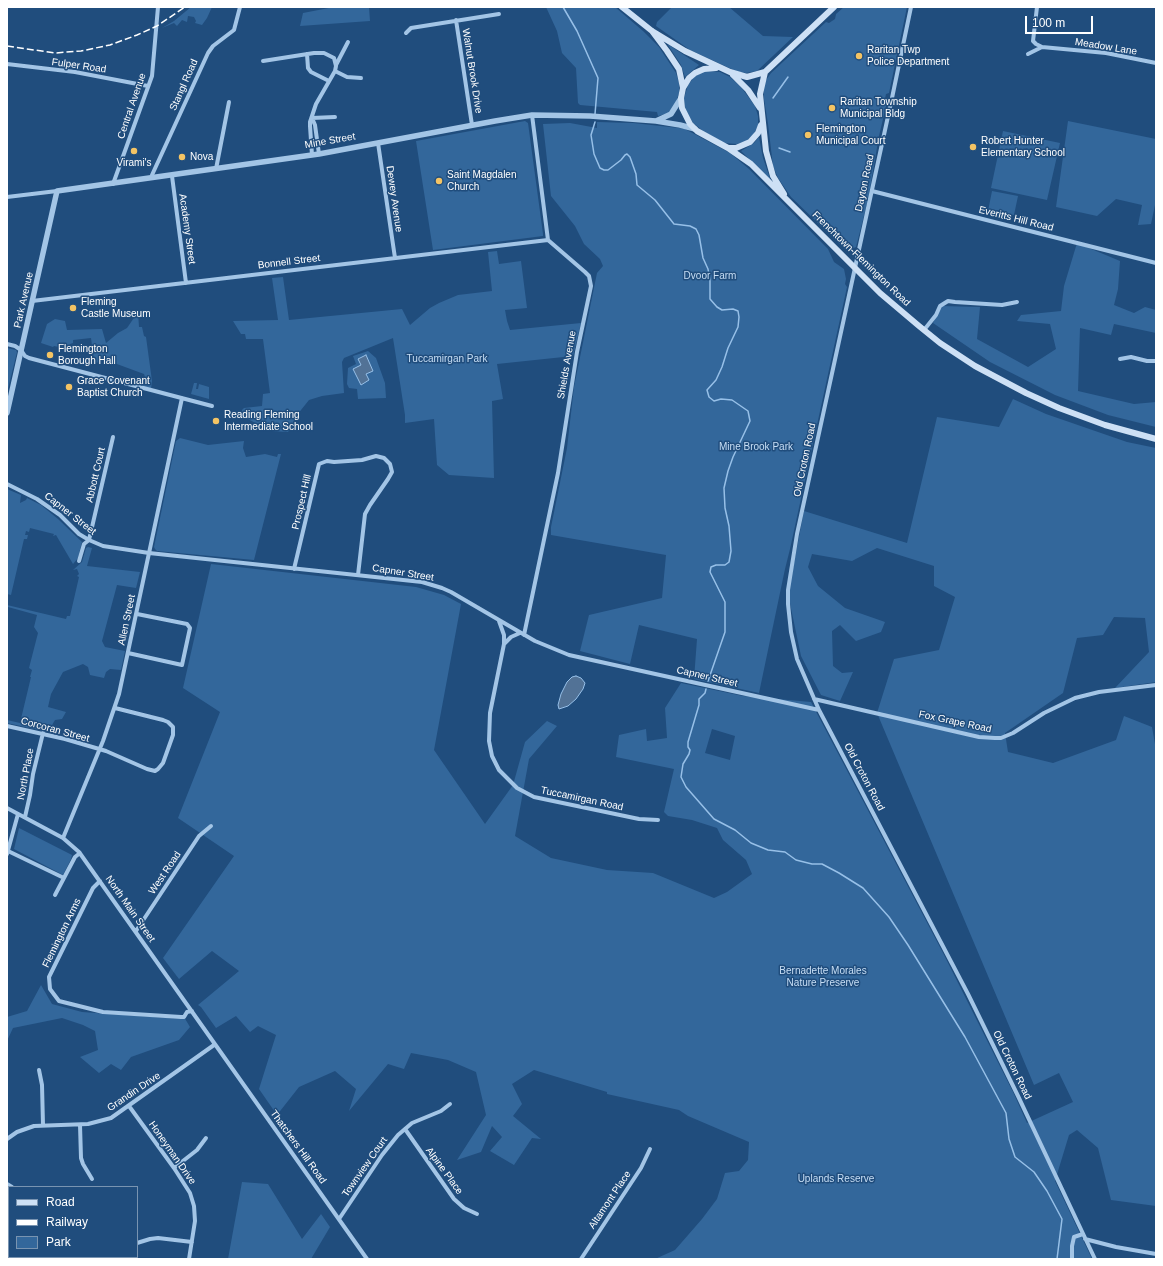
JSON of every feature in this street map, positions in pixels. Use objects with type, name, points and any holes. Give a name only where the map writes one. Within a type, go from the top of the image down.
[{"type":"main road","points":[[622,7],[652,32],[685,51],[720,68],[747,77],[765,72],[834,7]]},
{"type":"main road","points":[[652,32],[668,51],[679,69],[683,88]]},
{"type":"main road","points":[[681,98],[683,88],[689,78],[699,70],[712,67],[720,68]]},
{"type":"main road","points":[[730,72],[748,90],[761,110]]},
{"type":"main road","points":[[728,148],[736,148],[750,142],[758,133],[762,124],[760,91],[765,72]]},
{"type":"main road","name":"Frenchtown-Flemington Road","points":[[681,98],[684,114],[695,129],[728,148],[751,164],[890,302],[924,330],[975,366],[1026,393],[1059,408],[1099,423],[1156,439]]},
{"type":"main road","name":"Frenchtown-Flemington Road","points":[[762,124],[768,161],[774,176],[790,203]]},
{"type":"street","name":"Central Avenue","points":[[112,184],[152,72],[158,7]]},
{"type":"street","name":"Stangl Road","points":[[153,178],[152,175],[208,53],[214,46],[234,30],[240,7]]},
{"type":"street","name":"Dayton Road","points":[[855,268],[910,7]]},
{"type":"street","points":[[1037,7],[1033,41],[1042,47]]},
{"type":"street","points":[[406,33],[411,28],[499,14]]},
{"type":"street","name":"Walnut Brook Drive","points":[[456,20],[472,125]]},
{"type":"street","points":[[316,154],[310,126],[316,104],[335,71],[348,42]]},
{"type":"street","points":[[1028,54],[1042,47]]},
{"type":"street","name":"Meadow Lane","points":[[1042,47],[1106,53],[1156,63]]},
{"type":"street","points":[[263,61],[319,53],[328,54],[334,58],[336,66]]},
{"type":"street","points":[[307,54],[308,68],[311,72],[329,81]]},
{"type":"street","name":"Fulper Road","points":[[7,64],[74,72],[148,86]]},
{"type":"street","points":[[335,71],[347,77],[361,78]]},
{"type":"street","points":[[656,121],[671,114],[681,98]]},
{"type":"street","points":[[216,169],[229,102]]},
{"type":"street","name":"Mine Street","points":[[7,197],[172,176],[316,154],[532,115],[590,116],[656,121],[695,129]]},
{"type":"street","points":[[532,115],[548,240]]},
{"type":"street","points":[[312,118],[318,119],[335,116]]},
{"type":"street","name":"Dewey Avenue","points":[[378,143],[395,258]]},
{"type":"street","name":"Academy Street","points":[[172,176],[186,283]]},
{"type":"street","name":"Park Avenue","points":[[7,413],[57,191]]},
{"type":"street","name":"Everitts Hill Road","points":[[872,191],[1156,263]]},
{"type":"street","name":"Bonnell Street","points":[[32,301],[548,240]]},
{"type":"street","name":"Shields Avenue","points":[[522,634],[558,473],[576,359],[591,286],[589,276],[548,240]]},
{"type":"street","name":"Old Croton Road","points":[[855,268],[800,519],[790,576],[788,604],[794,646],[802,672],[819,710],[968,994],[1095,1259]]},
{"type":"street","points":[[924,330],[936,315],[940,306],[948,301],[1002,305],[1017,302]]},
{"type":"street","points":[[7,344],[15,346],[22,351],[24,356],[29,358],[212,406]]},
{"type":"street","points":[[1120,359],[1131,357],[1147,361],[1156,361]]},
{"type":"street","name":"Allen Street","points":[[63,838],[115,708],[182,398]]},
{"type":"street","name":"Abbott Court","points":[[79,561],[84,544],[89,540],[113,437]]},
{"type":"street","name":"Prospect Hill","points":[[294,569],[319,464],[327,461],[362,460],[376,456],[384,458],[390,464],[392,472],[370,504],[365,514],[358,575]]},
{"type":"street","name":"Capner Street","points":[[7,484],[22,490],[45,504],[60,515],[79,534],[103,546],[149,553],[411,581],[438,586],[451,592],[522,634],[546,646],[569,654],[819,710]]},
{"type":"street","points":[[128,653],[182,664],[190,628],[187,624],[136,614]]},
{"type":"street","name":"Tuccamirgan Road","points":[[499,620],[504,635],[504,644],[490,713],[488,734],[492,756],[499,770],[522,791],[542,799],[639,819],[658,820]]},
{"type":"street","points":[[504,644],[511,638],[522,634]]},
{"type":"street","name":"Fox Grape Road","points":[[814,699],[979,737],[1001,738],[1013,733],[1044,713],[1079,697],[1099,692],[1156,685]]},
{"type":"street","name":"Corcoran Street","points":[[7,726],[43,733],[99,749],[152,770],[158,769],[163,763],[174,730],[172,725],[163,720],[115,708]]},
{"type":"street","name":"North Place","points":[[24,817],[43,733]]},
{"type":"street","name":"North Main Street","points":[[7,808],[68,841],[80,853],[192,1011],[214,1045]]},
{"type":"street","points":[[18,814],[8,852],[64,878]]},
{"type":"street","name":"West Road","points":[[136,931],[199,836],[211,826]]},
{"type":"street","points":[[55,895],[75,857],[80,853]]},
{"type":"street","name":"Flemington Arms","points":[[100,881],[93,888],[49,977],[50,989],[59,1001],[103,1012],[184,1017],[187,1012],[192,1011]]},
{"type":"street","name":"Grandin Drive","points":[[7,1139],[25,1129],[43,1125],[80,1125],[111,1118],[214,1045]]},
{"type":"street","name":"Thatchers Hill Road","points":[[214,1045],[367,1259]]},
{"type":"street","points":[[39,1070],[42,1085],[43,1125]]},
{"type":"street","name":"Townview Court","points":[[339,1219],[387,1148],[405,1129],[420,1119],[441,1111],[450,1104]]},
{"type":"street","name":"Honeyman Drive","points":[[129,1106],[187,1187],[194,1206],[195,1221],[189,1259]]},
{"type":"street","points":[[80,1125],[82,1164],[92,1179]]},
{"type":"street","name":"Alpine Place","points":[[405,1129],[454,1199],[464,1208],[477,1214]]},
{"type":"street","points":[[174,1168],[197,1150],[206,1138]]},
{"type":"street","name":"Altamont Place","points":[[581,1259],[641,1168],[650,1149]]},
{"type":"street","points":[[1072,1259],[1074,1237],[1084,1236],[1116,1246],[1156,1254]]},
{"type":"street","points":[[138,1244],[158,1238],[192,1242]]},
{"type":"green space","points":[[191,7],[212,7],[202,25],[195,23],[196,21],[194,17],[188,16],[187,22],[182,20],[177,26],[174,23],[162,28],[174,21]]},
{"type":"green space","points":[[334,7],[369,7],[370,21],[300,26],[303,13]]},
{"type":"green space","points":[[546,7],[615,7],[643,31],[659,47],[676,73],[679,83],[679,93],[676,102],[669,113],[658,116],[657,112],[580,105],[578,103],[576,68],[562,53],[557,31]]},
{"type":"green space","points":[[672,7],[729,7],[763,36],[793,37],[757,71],[746,73],[738,72],[690,50],[656,26],[657,22]]},
{"type":"green space","points":[[844,7],[907,7],[889,93],[886,94],[885,99],[887,102],[879,136],[868,200],[856,247],[847,251],[791,197],[778,178],[773,166],[764,99],[764,83],[771,73],[826,22],[829,23],[835,19],[836,14]]},
{"type":"green space","points":[[668,45],[699,65],[685,77],[681,65]]},
{"type":"green space","points":[[703,72],[720,72],[730,77],[741,87],[755,106],[758,116],[758,126],[753,135],[747,141],[737,144],[724,143],[703,131],[693,123],[689,116],[685,107],[684,98],[688,85],[694,77]]},
{"type":"green space","points":[[525,121],[528,123],[543,236],[433,250],[416,141]]},
{"type":"green space","points":[[1068,121],[1156,139],[1156,205],[1151,224],[1138,225],[1142,205],[1116,199],[1097,216],[1056,207]]},
{"type":"green space","name":"Dvoor Farm","points":[[597,122],[633,123],[685,129],[730,153],[749,169],[828,249],[834,262],[844,269],[846,279],[845,284],[847,287],[759,693],[694,679],[697,639],[639,625],[630,664],[580,651],[589,615],[662,598],[666,555],[551,535],[551,527],[567,448],[574,387],[597,273],[603,266],[600,259],[584,244],[575,226],[551,196],[543,124],[570,123],[597,128]]},
{"type":"green space","points":[[1003,131],[1060,143],[1047,200],[991,188]]},
{"type":"green space","points":[[759,137],[763,158],[771,181],[741,151],[754,143]]},
{"type":"green space","points":[[992,191],[1018,196],[1014,215],[988,211]]},
{"type":"green space","points":[[1077,243],[1120,261],[1118,289],[1114,305],[1134,313],[1145,307],[1156,310],[1156,333],[1114,324],[1111,335],[1080,328],[1078,391],[1134,404],[1156,402],[1156,427],[1108,415],[1055,395],[990,362],[933,323],[940,306],[980,307],[977,339],[1028,367],[1056,349],[1050,324],[1017,321],[1021,315],[1061,311],[1064,286]]},
{"type":"green space","name":"Tuccamirgan Park","points":[[497,251],[499,264],[521,261],[527,308],[505,310],[510,330],[581,323],[573,356],[497,364],[503,399],[492,401],[494,478],[449,475],[437,465],[434,419],[405,423],[393,338],[344,358],[342,362],[344,393],[322,396],[309,400],[297,415],[288,432],[271,431],[242,416],[242,410],[244,408],[262,406],[263,394],[270,393],[263,339],[246,339],[245,334],[241,334],[233,321],[278,320],[272,278],[283,277],[289,320],[402,309],[410,325],[430,308],[458,295],[492,291],[488,252]]},
{"type":"green space","points":[[138,312],[139,327],[142,327],[144,336],[146,337],[152,381],[151,389],[141,387],[145,377],[144,374],[106,360],[96,363],[94,361],[91,338],[73,340],[67,354],[68,349],[53,347],[41,343],[47,324],[55,319],[65,321],[67,330],[102,329],[106,343],[127,328]]},
{"type":"green space","points":[[7,348],[16,350],[17,352],[7,393]]},
{"type":"green space","points":[[368,351],[376,358],[385,383],[386,398],[358,399],[357,389],[349,388],[347,384],[348,368],[356,364],[353,356]]},
{"type":"green space","points":[[194,383],[197,383],[196,389],[198,389],[199,384],[209,387],[209,399],[191,394]]},
{"type":"green space","points":[[1013,399],[1046,414],[1127,442],[1156,448],[1156,682],[1115,688],[1149,652],[1145,618],[1114,617],[1103,635],[1077,638],[1063,693],[1005,733],[1008,752],[1053,763],[1116,740],[1124,716],[1152,727],[1156,750],[1156,1206],[1111,1200],[1098,1148],[1077,1130],[1069,1135],[1055,1181],[1092,1259],[655,1259],[675,1250],[702,1219],[717,1199],[725,1173],[739,1171],[748,1160],[749,1142],[688,1116],[679,1110],[607,1094],[607,1092],[534,1070],[512,1084],[522,1104],[513,1116],[541,1139],[532,1138],[514,1165],[490,1151],[502,1137],[492,1126],[481,1152],[457,1160],[486,1115],[476,1072],[448,1060],[411,1053],[404,1069],[388,1064],[349,1111],[356,1089],[335,1071],[299,1087],[277,1115],[259,1089],[276,1035],[258,1026],[250,1032],[236,1016],[216,1028],[198,1005],[239,971],[212,951],[179,979],[163,958],[234,856],[178,818],[220,712],[183,688],[211,564],[416,587],[444,595],[461,604],[434,750],[485,824],[513,785],[525,742],[547,721],[557,726],[529,759],[515,836],[551,858],[607,870],[653,873],[714,898],[727,892],[752,874],[746,860],[723,840],[717,828],[692,820],[668,816],[664,812],[674,769],[616,757],[619,735],[646,729],[647,741],[667,738],[665,708],[681,683],[743,696],[811,702],[943,953],[1027,1123],[1073,1102],[1059,1073],[1034,1085],[877,713],[894,659],[939,650],[955,597],[934,586],[934,566],[877,548],[852,561],[812,554],[808,567],[818,586],[845,608],[885,622],[881,632],[856,641],[840,625],[832,631],[833,666],[842,673],[853,672],[840,701],[821,695],[801,656],[788,594],[804,511],[907,543],[937,417],[999,427]],"holes":[[[712,729],[735,736],[730,760],[705,753]]]},
{"type":"green space","points":[[180,438],[208,445],[244,441],[243,448],[246,457],[265,454],[277,457],[278,454],[281,454],[254,560],[157,551],[155,549],[154,547],[176,441]]},
{"type":"green space","points":[[7,489],[21,495],[20,503],[27,498],[41,505],[82,542],[78,558],[73,564],[56,535],[53,536],[54,534],[30,528],[29,532],[26,531],[25,535],[28,535],[27,539],[24,539],[11,595],[7,594]]},
{"type":"green space","points":[[86,548],[92,548],[87,566],[140,572],[136,588],[117,585],[102,641],[105,647],[125,651],[121,670],[110,669],[106,672],[104,678],[90,675],[88,667],[83,664],[63,672],[51,694],[48,707],[66,712],[62,719],[55,720],[48,732],[7,723],[7,720],[20,723],[31,677],[32,670],[29,668],[38,633],[34,627],[37,615],[8,607],[7,608],[7,605],[66,619],[67,616],[70,616],[79,577],[77,576],[79,574],[77,569],[73,570],[82,562]]},
{"type":"green space","points":[[19,828],[72,855],[63,875],[14,849]]},
{"type":"green space","points":[[41,985],[52,1004],[82,1012],[181,1019],[184,1017],[190,1027],[179,1040],[131,1057],[121,1070],[111,1064],[99,1073],[80,1057],[98,1050],[95,1031],[83,1025],[62,1018],[13,1028],[7,1041],[7,1017],[27,1011]]},
{"type":"green space","points":[[242,1182],[268,1184],[302,1239],[321,1214],[330,1227],[311,1259],[228,1259]]},
{"type":"shaded area","points":[[366,355],[373,371],[366,374],[369,380],[361,385],[353,369],[361,365],[358,359]]},
{"type":"shaded area","points":[[576,676],[581,678],[585,683],[583,689],[576,699],[568,706],[559,709],[558,705],[561,694],[567,682],[572,677]]},
{"type":"waterway","points":[[563,7],[577,31],[598,78],[595,114]]},
{"type":"waterway","points":[[773,98],[788,77]]},
{"type":"waterway","points":[[595,122],[591,135],[594,154],[600,168],[608,170],[625,155],[627,154],[630,157],[636,174],[637,185],[655,200],[674,224],[690,226],[696,229],[699,235],[703,258],[708,269],[710,299],[722,310],[733,309],[738,311],[738,327],[716,380],[707,390],[709,397],[714,401],[721,399],[732,400],[748,411],[750,421],[733,457],[724,488],[725,508],[729,526],[731,551],[729,562],[725,565],[716,565],[711,567],[710,572],[725,602],[725,632],[708,681]]},
{"type":"waterway","points":[[779,148],[790,152]]},
{"type":"waterway","points":[[706,689],[705,693],[699,699],[699,705],[688,742],[688,747],[690,750],[683,764],[681,777],[686,787],[714,819],[735,830],[751,843],[768,850],[785,852],[796,860],[812,864],[822,864],[839,873],[863,888],[889,917],[965,1037],[1006,1113],[1009,1139],[1015,1157],[1034,1172],[1047,1191],[1062,1219],[1057,1259]]},
{"type":"railway","points":[[7,46],[55,53],[81,51],[110,45],[157,26],[185,7]]},
{"type":"place","name":"Raritan Twp Police Department","points":[[859,56]]},
{"type":"place","name":"Raritan Township Municipal Bldg","points":[[832,108]]},
{"type":"place","name":"Flemington Municipal Court","points":[[808,135]]},
{"type":"place","name":"Robert Hunter Elementary School","points":[[973,147]]},
{"type":"place","name":"Virami's","points":[[134,151]]},
{"type":"place","name":"Nova","points":[[182,157]]},
{"type":"place","name":"Saint Magdalen Church","points":[[439,181]]},
{"type":"place","name":"Fleming Castle Museum","points":[[73,308]]},
{"type":"place","name":"Flemington Borough Hall","points":[[50,355]]},
{"type":"place","name":"Grace Covenant Baptist Church","points":[[69,387]]},
{"type":"place","name":"Reading Fleming Intermediate School","points":[[216,421]]},
{"type":"park label","name":"Mine Brook Park","points":[[756,447]]},
{"type":"park label","name":"Bernadette Morales Nature Preserve","points":[[823,976]]},
{"type":"park label","name":"Uplands Reserve","points":[[836,1179]]}]
